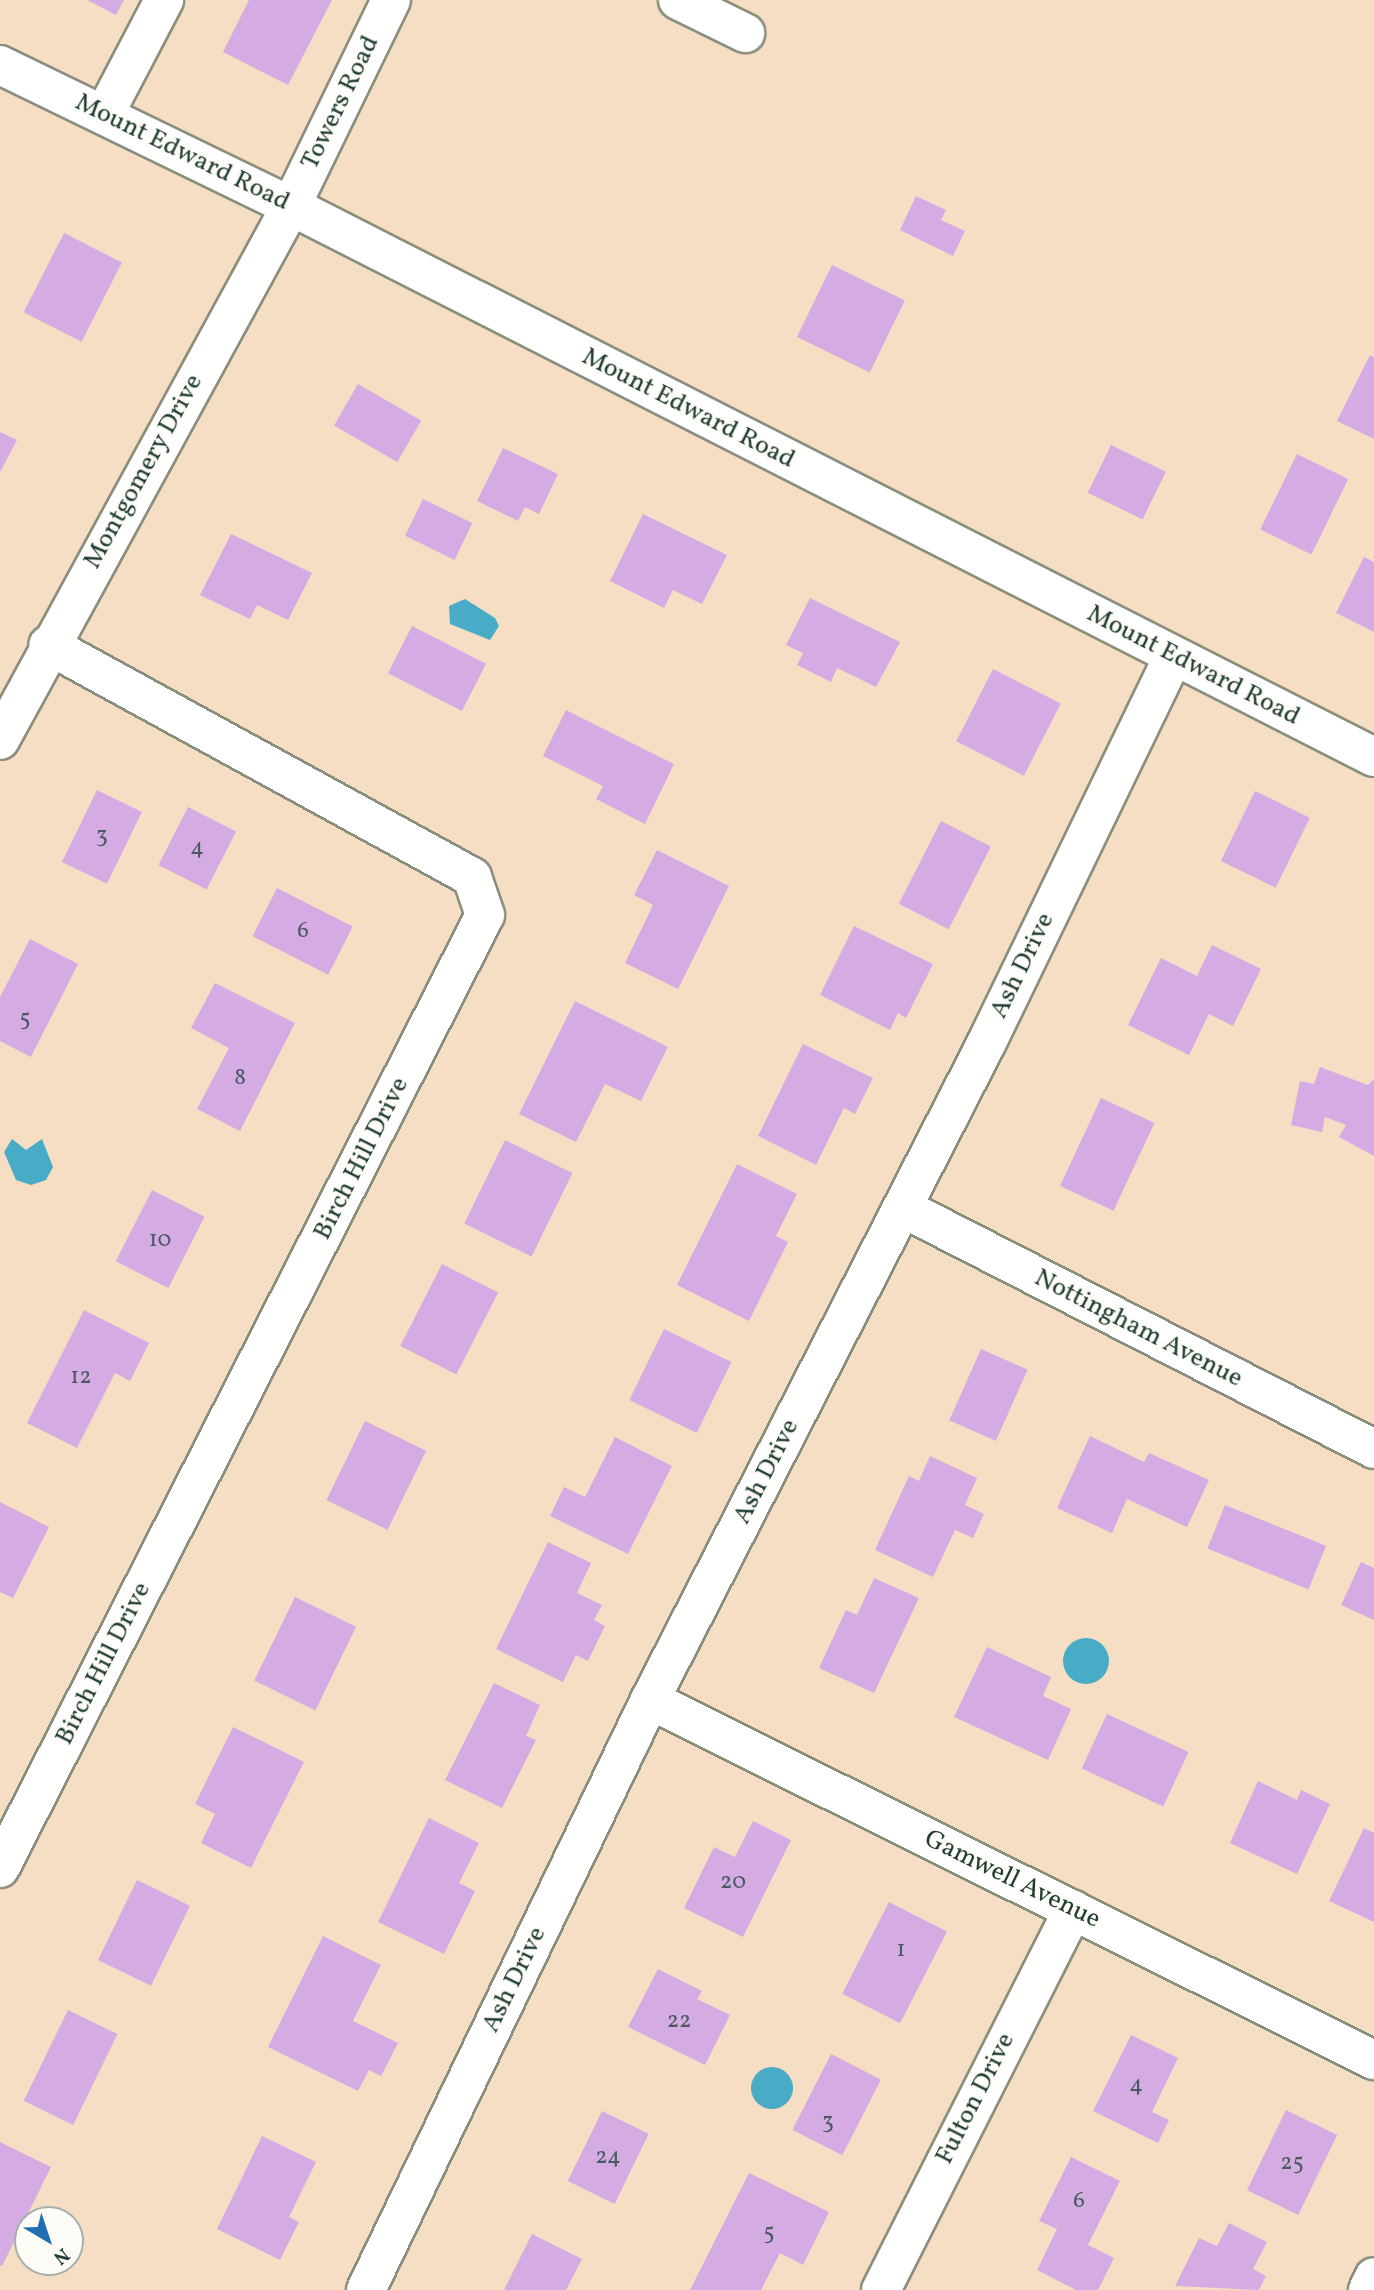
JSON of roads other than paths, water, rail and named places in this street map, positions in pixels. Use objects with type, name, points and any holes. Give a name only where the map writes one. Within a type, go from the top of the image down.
[{"type":"street","points":[[104,115],[164,0]]},
{"type":"street","name":"Towers Road","points":[[291,206],[391,0]]},
{"type":"street","points":[[678,0],[745,33]]},
{"type":"street","name":"Mount Edward Road","points":[[0,65],[291,206],[1172,657],[1374,757]]},
{"type":"street","name":"Montgomery Drive","points":[[0,740],[48,645],[291,206]]},
{"type":"street","name":"Birch Hill Drive","points":[[0,1868],[485,915],[472,877],[48,645]]},
{"type":"street","name":"Ash Drive","points":[[366,2290],[650,1700],[902,1208],[1172,657]]},
{"type":"street","name":"Nottingham Avenue","points":[[902,1208],[1374,1449]]},
{"type":"street","name":"Gamwell Avenue","points":[[650,1700],[1374,2060]]},
{"type":"street","name":"Fulton Drive","points":[[881,2290],[1073,1910]]},
{"type":"street","points":[[1368,2290],[1374,2277]]},
{"type":"water","points":[[465,599],[495,618],[499,626],[490,640],[450,624],[449,606]]},
{"type":"water","points":[[12,1139],[26,1150],[42,1139],[53,1167],[46,1180],[31,1185],[16,1180],[4,1152]]},
{"type":"water","points":[[1086,1638],[1102,1645],[1109,1661],[1102,1677],[1086,1684],[1070,1677],[1063,1661],[1070,1645]]},
{"type":"water","points":[[772,2067],[787,2073],[793,2088],[787,2103],[772,2109],[757,2103],[751,2088],[757,2073]]}]
